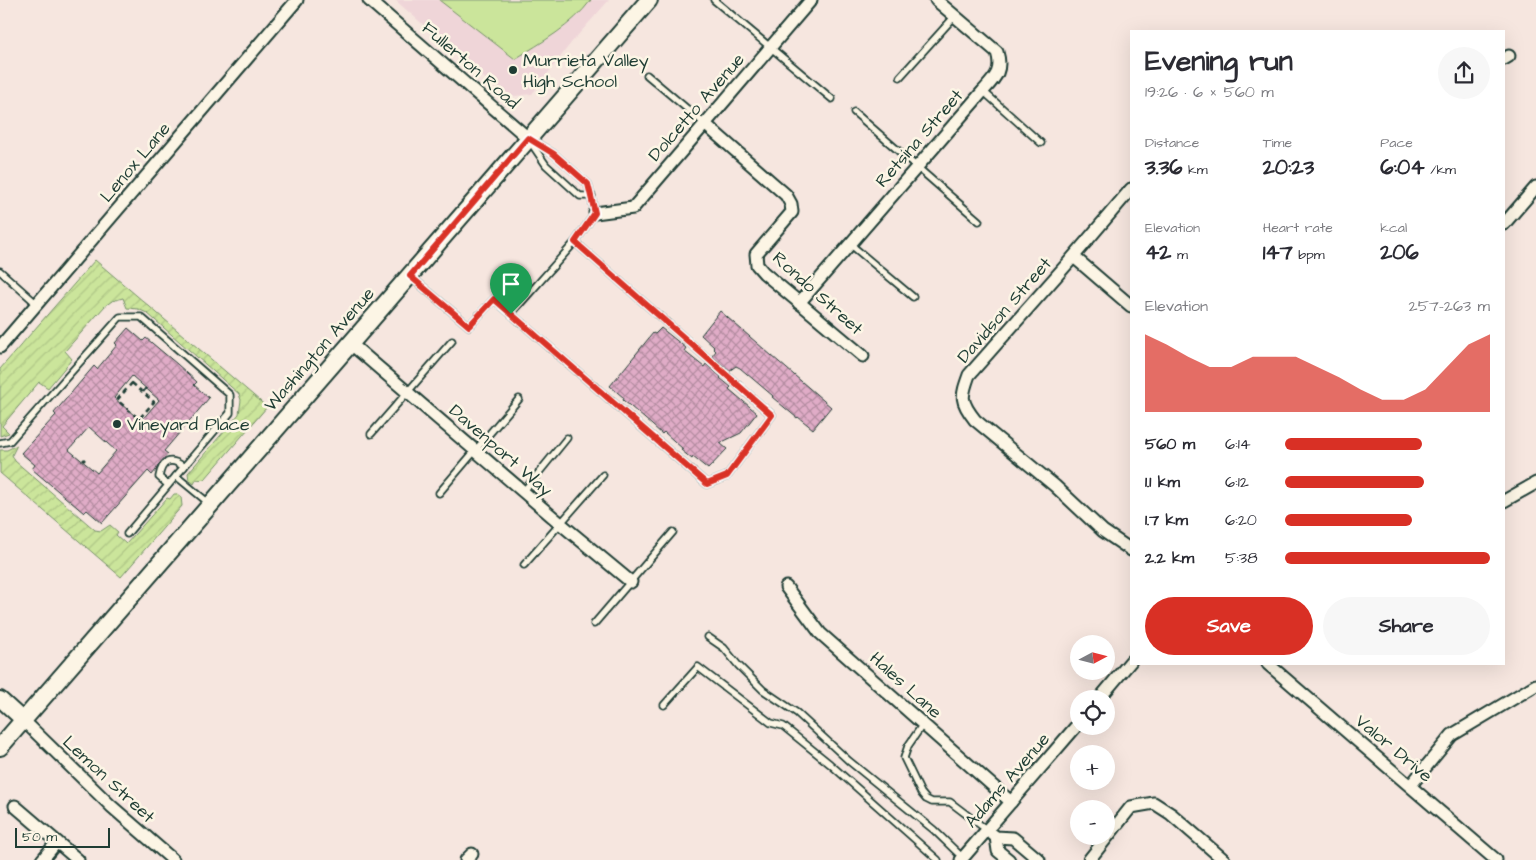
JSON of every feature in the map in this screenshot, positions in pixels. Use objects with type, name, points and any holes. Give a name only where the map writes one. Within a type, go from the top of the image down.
[{"type":"main road","name":"Washington Avenue","points":[[0,747],[648,0]]},
{"type":"street","name":"Lenox Lane","points":[[0,347],[297,0]]},
{"type":"street","name":"Fullerton Road","points":[[369,0],[528,138]]},
{"type":"street","name":"Dolcetto Avenue","points":[[595,213],[633,208],[812,0]]},
{"type":"street","name":"Retsina Street","points":[[799,303],[983,91],[999,70],[1000,61],[997,52],[936,0]]},
{"type":"street","name":"Rondo Street","points":[[705,124],[786,195],[791,204],[792,212],[756,254],[758,265],[799,303],[863,356]]},
{"type":"street","points":[[1505,223],[1536,186]]},
{"type":"street","name":"Davidson Street","points":[[1130,190],[969,375],[963,391],[964,407],[975,420],[1055,486],[1103,530],[1130,549]]},
{"type":"street","points":[[1074,256],[1130,305]]},
{"type":"street","name":"Davenport Way","points":[[350,343],[560,524],[631,582]]},
{"type":"street","points":[[1505,500],[1536,483]]},
{"type":"street","name":"Hales Lane","points":[[786,587],[820,633],[1011,802]]},
{"type":"street","points":[[1107,690],[1130,662]]},
{"type":"street","name":"Valor Drive","points":[[1269,665],[1496,860]]},
{"type":"street","points":[[1411,785],[1452,735],[1536,685]]},
{"type":"street","points":[[0,699],[22,720]]},
{"type":"street","name":"Lemon Street","points":[[22,720],[111,806],[173,860]]},
{"type":"street","name":"Adams Avenue","points":[[962,859],[991,834],[1011,802],[1070,733]]},
{"type":"street","points":[[1088,860],[1131,807],[1154,803],[1171,814],[1224,860]]},
{"type":"street","points":[[15,806],[78,860]]},
{"type":"street","points":[[991,834],[1013,838],[1032,858]]},
{"type":"street","points":[[991,834],[998,851],[1009,860]]},
{"type":"street","points":[[42,860],[57,842]]},
{"type":"lane","points":[[714,0],[832,99]]},
{"type":"lane","points":[[900,77],[955,16]]},
{"type":"lane","points":[[646,75],[705,124]]},
{"type":"lane","points":[[983,91],[1041,143]]},
{"type":"lane","points":[[854,112],[979,221]]},
{"type":"lane","points":[[528,138],[546,165],[580,196],[592,196]]},
{"type":"lane","points":[[511,314],[575,242],[595,213],[588,184],[554,154],[528,138]]},
{"type":"lane","points":[[410,276],[469,326],[494,299],[707,484],[727,476],[772,415],[575,242]]},
{"type":"lane","points":[[850,244],[913,297]]},
{"type":"lane","points":[[0,271],[37,304]]},
{"type":"lane","points":[[0,443],[10,441],[120,317],[140,317],[230,395],[230,413],[127,534]]},
{"type":"lane","points":[[371,434],[452,341]]},
{"type":"lane","points":[[439,493],[519,399]]},
{"type":"lane","points":[[523,492],[567,438]]},
{"type":"lane","points":[[168,485],[159,476],[160,470],[167,461],[177,462],[184,467]]},
{"type":"lane","points":[[524,565],[603,475]]},
{"type":"lane","points":[[176,476],[210,504]]},
{"type":"lane","points":[[594,624],[673,532]]},
{"type":"lane","points":[[708,637],[724,648],[763,690],[797,713],[849,760],[934,830],[962,859]]},
{"type":"lane","points":[[664,705],[698,667],[772,723],[783,726],[790,731],[938,860]]},
{"type":"lane","points":[[924,724],[908,746],[904,758],[921,793],[932,802],[950,802],[991,834]]},
{"type":"path","points":[[132,383],[143,392],[154,402],[139,419],[117,400],[132,383]]},
{"type":"path","points":[[143,392],[146,388]]},
{"type":"shaded area","name":"Murrieta Valley High School","points":[[395,0],[609,0],[571,43],[532,94],[506,97]]},
{"type":"green space","points":[[439,0],[591,0],[566,26],[515,59]]},
{"type":"green space","points":[[95,260],[267,407],[205,479],[196,480],[194,484],[189,480],[188,473],[239,414],[241,400],[239,394],[147,313],[138,309],[127,308],[123,298],[112,301],[105,306],[65,351],[72,359],[48,388],[39,382],[2,426],[9,433],[0,436],[0,369]]},
{"type":"green space","points":[[17,445],[12,455],[15,461],[95,530],[101,531],[110,525],[118,532],[116,535],[126,544],[167,498],[170,499],[174,494],[177,494],[181,497],[182,506],[121,577],[0,473],[0,450],[7,450]]},
{"type":"building","points":[[720,311],[831,407],[813,429],[797,418],[740,368],[736,366],[729,371],[712,356],[716,351],[714,347],[701,335]]},
{"type":"building","name":"Vineyard Place","points":[[128,328],[143,341],[146,338],[197,382],[194,385],[209,398],[164,451],[168,454],[152,475],[148,471],[102,523],[87,510],[84,513],[32,469],[35,465],[21,453],[56,415],[54,413],[94,366],[97,369],[117,345],[115,343]],"holes":[[[132,376],[159,400],[141,421],[114,398]],[[89,427],[116,451],[97,473],[69,450]]]},
{"type":"building","points":[[661,328],[686,348],[684,351],[704,367],[706,364],[721,377],[731,387],[729,389],[757,413],[741,433],[720,443],[727,449],[708,469],[681,450],[683,449],[664,432],[662,434],[610,386],[653,333],[655,334]]},
{"type":"place","name":"Murrieta Valley High School","points":[[513,70]]},
{"type":"place","name":"Vineyard Place","points":[[117,424]]},
{"type":"route","points":[[528,138],[554,154],[588,184],[591,190],[595,213],[575,242],[772,415],[727,476],[707,484],[511,314],[494,299],[469,326],[410,276],[528,138]]}]
